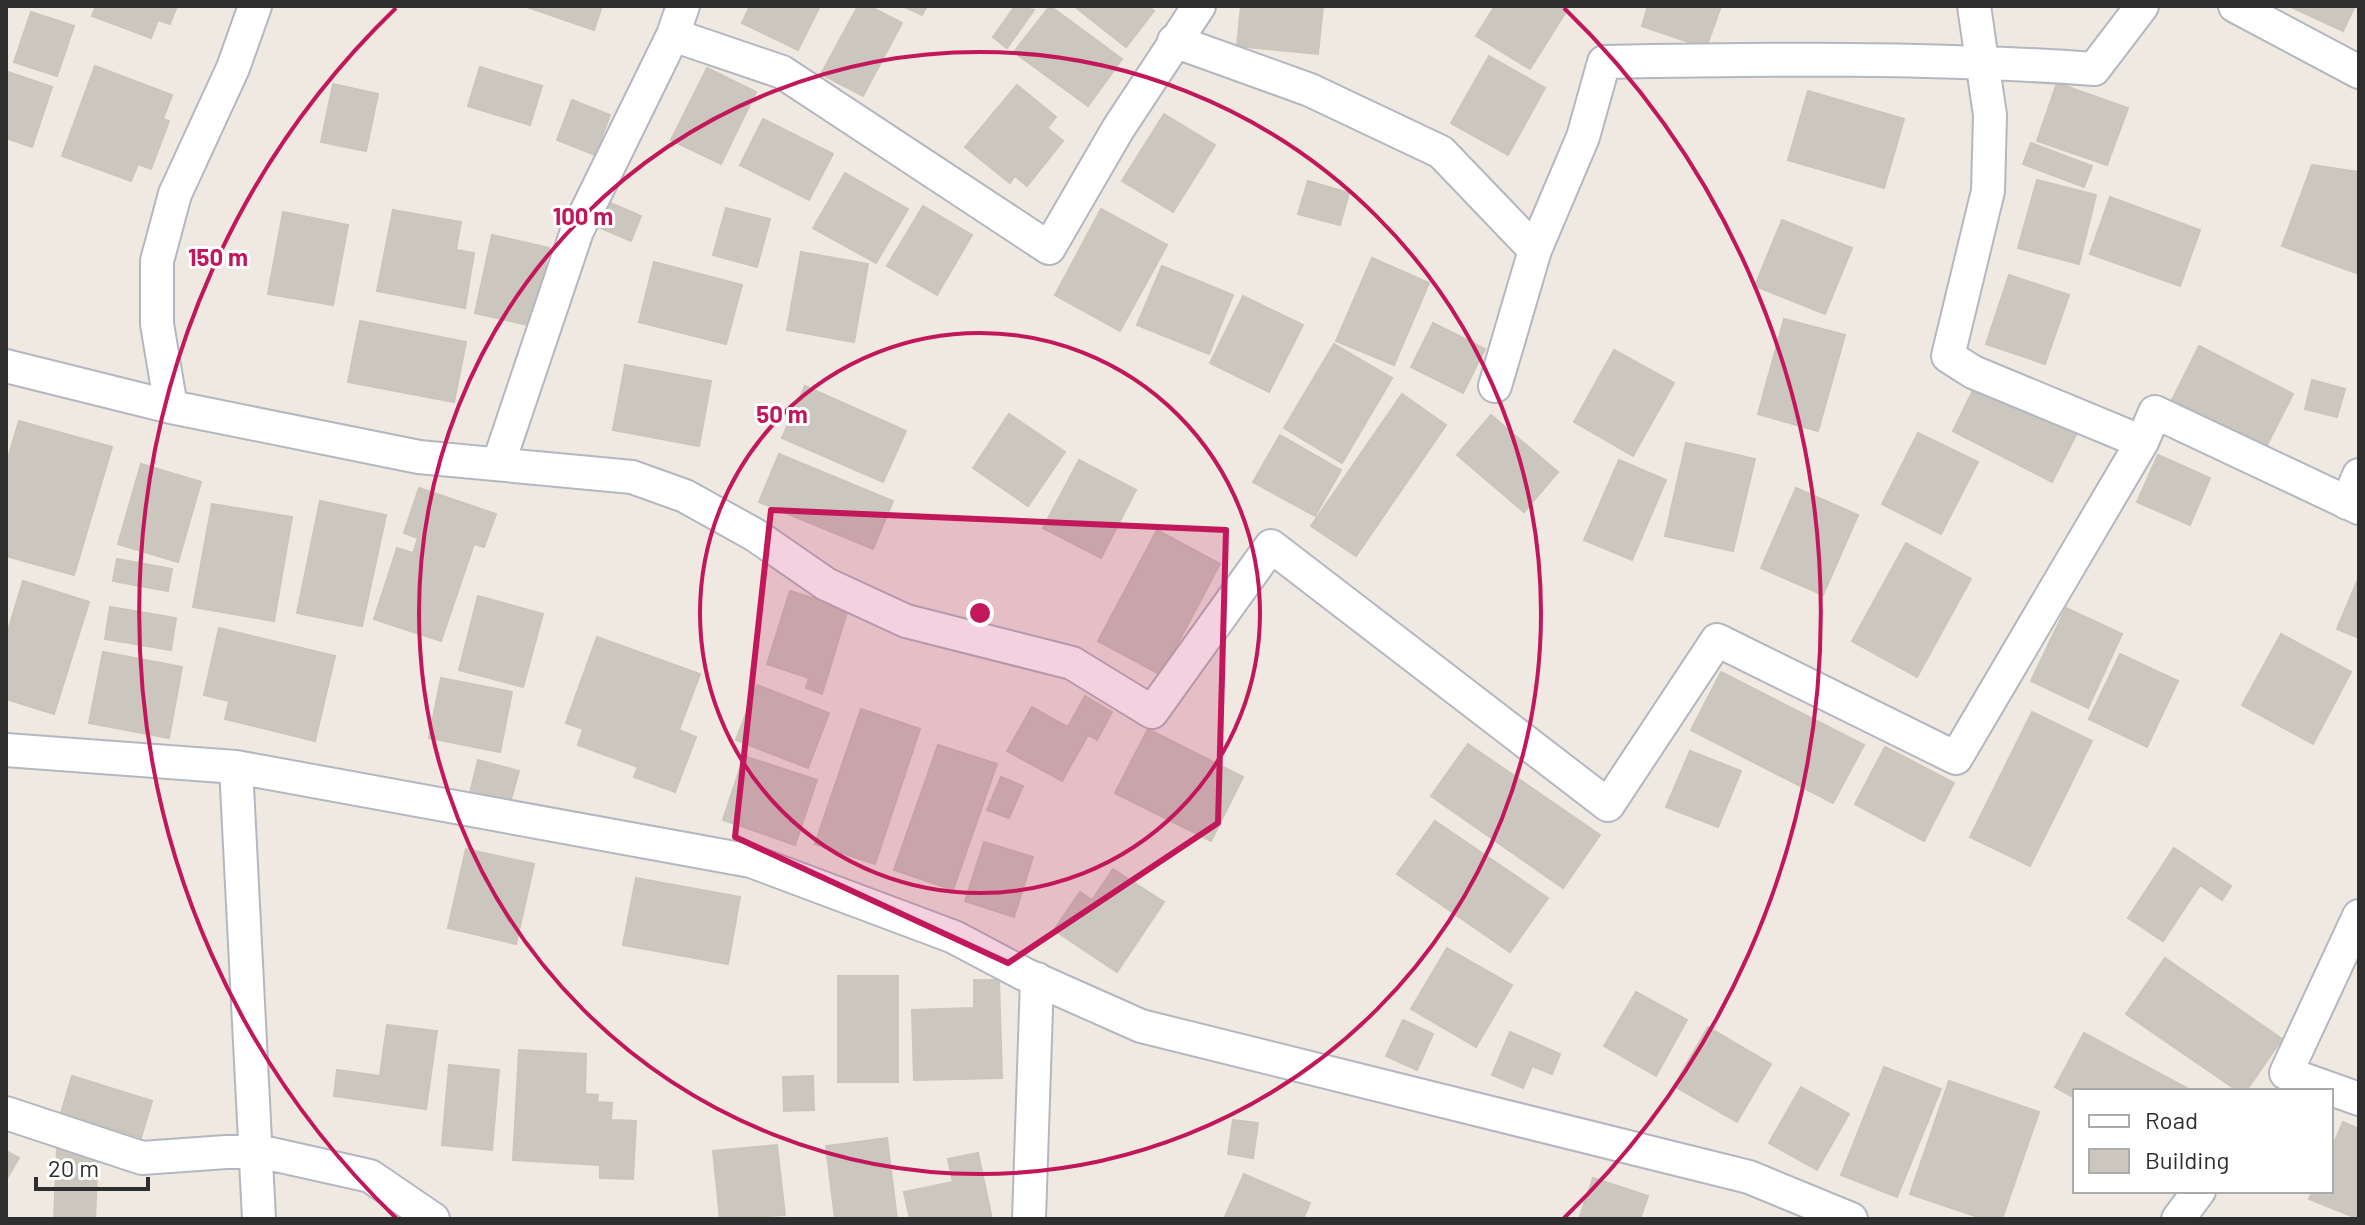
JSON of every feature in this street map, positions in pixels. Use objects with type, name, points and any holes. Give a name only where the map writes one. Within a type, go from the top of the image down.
[{"type":"street","points":[[171,407],[157,324],[157,261],[175,194],[233,68],[255,6]]},
{"type":"street","points":[[499,462],[577,231],[678,21],[782,72],[1049,248],[1174,41],[1193,19],[1199,6]]},
{"type":"street","points":[[1974,6],[1990,115],[1988,191],[1948,356],[1973,372],[2142,442]]},
{"type":"street","points":[[1495,386],[1535,250],[1583,137],[1604,62],[1830,57],[1982,60],[2094,69],[2142,6]]},
{"type":"street","points":[[2235,6],[2359,72]]},
{"type":"street","points":[[1174,41],[1310,90],[1441,152],[1535,250]]},
{"type":"street","points":[[6,366],[171,407],[419,457],[499,462],[632,477],[685,496],[755,535],[826,584],[906,621],[1072,663],[1152,712],[1271,546],[1608,805],[1717,640],[1956,758],[2142,442],[2155,412],[2355,495]]},
{"type":"street","points":[[6,750],[236,767],[751,861],[954,937],[1141,1026],[1749,1177],[1851,1219]]},
{"type":"street","points":[[236,767],[259,1219]]},
{"type":"street","points":[[2312,1089],[2279,1082],[2359,916]]},
{"type":"street","points":[[1029,1219],[1037,979]]},
{"type":"street","points":[[2333,1093],[2359,1099]]},
{"type":"street","points":[[6,1113],[142,1158],[254,1150],[370,1176],[433,1219]]},
{"type":"street","points":[[2178,1219],[2198,1193]]},
{"type":"highlighted area","points":[[771,510],[1226,530],[1218,823],[1008,963],[735,837]]},
{"type":"building","points":[[96,6],[177,6],[170,24],[158,20],[151,38],[92,16]]},
{"type":"building","points":[[524,6],[602,6],[594,30]]},
{"type":"building","points":[[750,6],[820,6],[798,50],[742,23]]},
{"type":"building","points":[[858,6],[869,6],[902,23],[863,96],[821,74]]},
{"type":"building","points":[[903,6],[927,6],[922,15]]},
{"type":"building","points":[[1015,6],[1034,10],[1007,48],[993,37]]},
{"type":"building","points":[[1050,6],[1122,59],[1088,106],[1014,52]]},
{"type":"building","points":[[1074,6],[1148,6],[1154,11],[1126,47]]},
{"type":"building","points":[[1241,6],[1323,6],[1318,54],[1237,46]]},
{"type":"building","points":[[1495,6],[1561,6],[1567,10],[1530,69],[1476,36]]},
{"type":"building","points":[[1648,6],[1721,6],[1706,48],[1642,26]]},
{"type":"building","points":[[2289,6],[2355,6],[2343,31]]},
{"type":"building","points":[[31,12],[74,26],[57,76],[14,62]]},
{"type":"building","points":[[1489,56],[1545,88],[1508,155],[1451,123]]},
{"type":"building","points":[[95,66],[172,95],[163,119],[169,121],[151,169],[138,164],[131,181],[62,156]]},
{"type":"building","points":[[480,67],[542,86],[530,125],[468,106]]},
{"type":"building","points":[[707,68],[756,92],[721,164],[671,140]]},
{"type":"building","points":[[8,72],[52,87],[32,147],[6,138]]},
{"type":"building","points":[[2057,83],[2128,108],[2107,165],[2037,141]]},
{"type":"building","points":[[333,84],[378,94],[366,151],[321,142]]},
{"type":"building","points":[[1017,85],[1056,117],[1047,128],[1063,141],[1027,186],[1015,176],[1010,183],[965,147]]},
{"type":"building","points":[[1808,91],[1904,119],[1884,188],[1788,160]]},
{"type":"building","points":[[572,100],[610,115],[595,155],[557,140]]},
{"type":"building","points":[[1164,114],[1215,145],[1173,212],[1122,181]]},
{"type":"building","points":[[763,119],[833,154],[809,200],[740,165]]},
{"type":"building","points":[[2031,143],[2092,166],[2084,187],[2023,164]]},
{"type":"building","points":[[2312,165],[2359,172],[2359,274],[2282,246]]},
{"type":"building","points":[[845,173],[908,209],[876,263],[813,228]]},
{"type":"building","points":[[2037,180],[2096,195],[2079,264],[2018,248]]},
{"type":"building","points":[[1308,181],[1349,193],[1340,225],[1298,214]]},
{"type":"building","points":[[2110,197],[2200,230],[2180,286],[2090,254]]},
{"type":"building","points":[[608,202],[641,216],[631,241],[598,227]]},
{"type":"building","points":[[923,206],[972,235],[937,295],[887,266]]},
{"type":"building","points":[[726,208],[770,219],[757,267],[713,255]]},
{"type":"building","points":[[1101,209],[1167,245],[1120,331],[1055,295]]},
{"type":"building","points":[[393,210],[461,222],[456,250],[474,253],[465,308],[377,291]]},
{"type":"building","points":[[283,212],[348,225],[333,305],[268,294]]},
{"type":"building","points":[[1782,220],[1852,248],[1825,314],[1755,286]]},
{"type":"building","points":[[492,235],[549,248],[532,326],[475,313]]},
{"type":"building","points":[[801,252],[868,264],[854,342],[787,330]]},
{"type":"building","points":[[1372,258],[1429,283],[1394,365],[1336,341]]},
{"type":"building","points":[[654,262],[742,285],[726,344],[639,322]]},
{"type":"building","points":[[1162,266],[1233,295],[1209,354],[1137,325]]},
{"type":"building","points":[[2009,275],[2069,295],[2045,364],[1986,344]]},
{"type":"building","points":[[1243,296],[1303,325],[1269,392],[1210,363]]},
{"type":"building","points":[[1784,319],[1845,335],[1818,431],[1758,414]]},
{"type":"building","points":[[360,321],[466,342],[454,402],[348,382]]},
{"type":"building","points":[[1433,323],[1485,349],[1463,393],[1411,367]]},
{"type":"building","points":[[1334,344],[1392,378],[1342,463],[1284,428]]},
{"type":"building","points":[[2199,346],[2293,394],[2266,447],[2172,400]]},
{"type":"building","points":[[1614,350],[1674,383],[1633,456],[1574,422]]},
{"type":"building","points":[[625,365],[711,381],[699,446],[613,430]]},
{"type":"building","points":[[1979,378],[2079,429],[2052,482],[1953,431]]},
{"type":"building","points":[[2312,380],[2345,389],[2337,417],[2305,409]]},
{"type":"building","points":[[805,386],[906,431],[883,482],[782,438]]},
{"type":"building","points":[[1402,394],[1446,425],[1356,556],[1311,526]]},
{"type":"building","points":[[1009,414],[1065,452],[1028,506],[973,468]]},
{"type":"building","points":[[1491,415],[1558,472],[1524,512],[1457,455]]},
{"type":"building","points":[[19,421],[112,447],[74,575],[6,556],[6,465]]},
{"type":"building","points":[[1918,433],[1978,462],[1941,534],[1882,504]]},
{"type":"building","points":[[1280,435],[1341,470],[1315,516],[1253,482]]},
{"type":"building","points":[[1686,443],[1755,459],[1733,551],[1665,536]]},
{"type":"building","points":[[779,454],[893,501],[873,549],[759,502]]},
{"type":"building","points":[[2158,455],[2210,478],[2190,525],[2137,502]]},
{"type":"building","points":[[1079,460],[1136,490],[1101,558],[1043,528]]},
{"type":"building","points":[[1619,460],[1666,480],[1632,560],[1584,540]]},
{"type":"building","points":[[141,464],[201,482],[178,562],[118,544]]},
{"type":"building","points":[[419,488],[496,514],[484,547],[474,544],[441,641],[374,619],[397,548],[413,553],[418,538],[404,533]]},
{"type":"building","points":[[1796,488],[1858,515],[1823,595],[1761,568]]},
{"type":"building","points":[[320,501],[386,515],[362,626],[297,613]]},
{"type":"building","points":[[212,504],[292,517],[274,621],[193,607]]},
{"type":"building","points":[[1157,530],[1220,564],[1161,675],[1098,641]]},
{"type":"building","points":[[1906,543],[1971,579],[1917,677],[1852,641]]},
{"type":"building","points":[[117,559],[172,569],[168,591],[113,581]]},
{"type":"building","points":[[2359,577],[2359,638],[2337,629]]},
{"type":"building","points":[[23,581],[89,602],[54,714],[6,699],[6,637]]},
{"type":"building","points":[[790,591],[848,609],[822,694],[806,688],[809,678],[767,664]]},
{"type":"building","points":[[478,596],[543,614],[523,687],[459,670]]},
{"type":"building","points":[[110,607],[176,618],[171,650],[105,639]]},
{"type":"building","points":[[2066,608],[2122,634],[2088,708],[2031,681]]},
{"type":"building","points":[[219,628],[335,656],[315,741],[225,719],[229,701],[204,695]]},
{"type":"building","points":[[2281,634],[2351,672],[2313,744],[2242,705]]},
{"type":"building","points":[[597,637],[700,674],[679,730],[696,737],[675,792],[634,777],[638,767],[578,745],[583,729],[566,723]]},
{"type":"building","points":[[103,652],[182,667],[169,738],[89,723]]},
{"type":"building","points":[[2120,654],[2178,681],[2147,747],[2089,719]]},
{"type":"building","points":[[1721,672],[1864,745],[1833,803],[1691,730]]},
{"type":"building","points":[[441,678],[512,692],[500,752],[429,738]]},
{"type":"building","points":[[757,685],[829,713],[808,768],[736,740]]},
{"type":"building","points":[[1085,696],[1112,712],[1097,740],[1088,735],[1062,781],[1007,751],[1032,707],[1068,727]]},
{"type":"building","points":[[861,709],[920,729],[875,864],[815,844]]},
{"type":"building","points":[[2032,712],[2092,741],[2030,866],[1970,837]]},
{"type":"building","points":[[1148,729],[1243,777],[1211,841],[1115,793]]},
{"type":"building","points":[[1468,744],[1600,835],[1563,888],[1431,796]]},
{"type":"building","points":[[938,745],[997,764],[953,890],[894,870]]},
{"type":"building","points":[[1885,747],[1954,783],[1924,841],[1855,804]]},
{"type":"building","points":[[1690,751],[1741,771],[1718,827],[1666,807]]},
{"type":"building","points":[[744,756],[817,780],[795,845],[723,820]]},
{"type":"building","points":[[478,760],[519,771],[510,803],[470,793]]},
{"type":"building","points":[[1001,777],[1023,786],[1009,818],[987,810]]},
{"type":"building","points":[[1435,821],[1548,898],[1510,952],[1397,874]]},
{"type":"building","points":[[984,842],[1033,857],[1014,917],[965,901]]},
{"type":"building","points":[[2174,848],[2231,886],[2222,900],[2200,885],[2163,941],[2128,918]]},
{"type":"building","points":[[466,849],[534,864],[516,944],[448,928]]},
{"type":"building","points":[[1113,869],[1164,902],[1117,972],[1054,930],[1080,892],[1092,900]]},
{"type":"building","points":[[636,878],[740,897],[728,964],[623,945]]},
{"type":"building","points":[[1447,948],[1512,985],[1476,1047],[1411,1009]]},
{"type":"building","points":[[2165,958],[2282,1039],[2247,1089],[2235,1089],[2126,1014]]},
{"type":"building","points":[[838,976],[898,976],[898,1082],[838,1082]]},
{"type":"building","points":[[974,980],[999,980],[1002,1078],[914,1080],[912,1010],[974,1008]]},
{"type":"building","points":[[1636,992],[1687,1020],[1656,1076],[1604,1046]]},
{"type":"building","points":[[1403,1020],[1433,1034],[1417,1070],[1386,1056]]},
{"type":"building","points":[[387,1025],[437,1031],[426,1109],[334,1096],[337,1070],[380,1076]]},
{"type":"building","points":[[1708,1027],[1771,1064],[1737,1122],[1674,1086]]},
{"type":"building","points":[[1510,1032],[1560,1054],[1552,1074],[1532,1066],[1523,1088],[1492,1075]]},
{"type":"building","points":[[2084,1033],[2188,1089],[2073,1089],[2073,1097],[2055,1087]]},
{"type":"building","points":[[519,1050],[586,1054],[585,1094],[598,1095],[597,1102],[612,1103],[611,1120],[636,1121],[633,1179],[600,1178],[600,1165],[513,1160]]},
{"type":"building","points":[[449,1065],[499,1070],[492,1150],[442,1145]]},
{"type":"building","points":[[1884,1067],[1941,1089],[1897,1197],[1841,1175]]},
{"type":"building","points":[[72,1076],[152,1101],[141,1138],[124,1132],[122,1140],[59,1120]]},
{"type":"building","points":[[813,1076],[814,1110],[784,1111],[783,1077]]},
{"type":"building","points":[[1949,1081],[2039,1112],[2002,1219],[1984,1219],[1910,1194]]},
{"type":"building","points":[[1801,1087],[1849,1114],[1817,1170],[1769,1143]]},
{"type":"building","points":[[1233,1120],[1258,1123],[1253,1158],[1228,1154]]},
{"type":"building","points":[[2343,1122],[2359,1129],[2359,1219],[2309,1199],[2312,1193],[2333,1193],[2333,1145]]},
{"type":"building","points":[[887,1138],[897,1219],[835,1219],[826,1146]]},
{"type":"building","points":[[777,1145],[785,1215],[720,1219],[713,1151]]},
{"type":"building","points":[[57,1148],[98,1150],[95,1219],[54,1219]]},
{"type":"building","points":[[6,1151],[19,1158],[6,1180]]},
{"type":"building","points":[[978,1153],[992,1219],[910,1219],[904,1192],[953,1182],[948,1159]]},
{"type":"building","points":[[1244,1174],[1310,1203],[1303,1219],[1224,1219]]},
{"type":"building","points":[[1593,1178],[1648,1196],[1640,1219],[1579,1219]]}]
